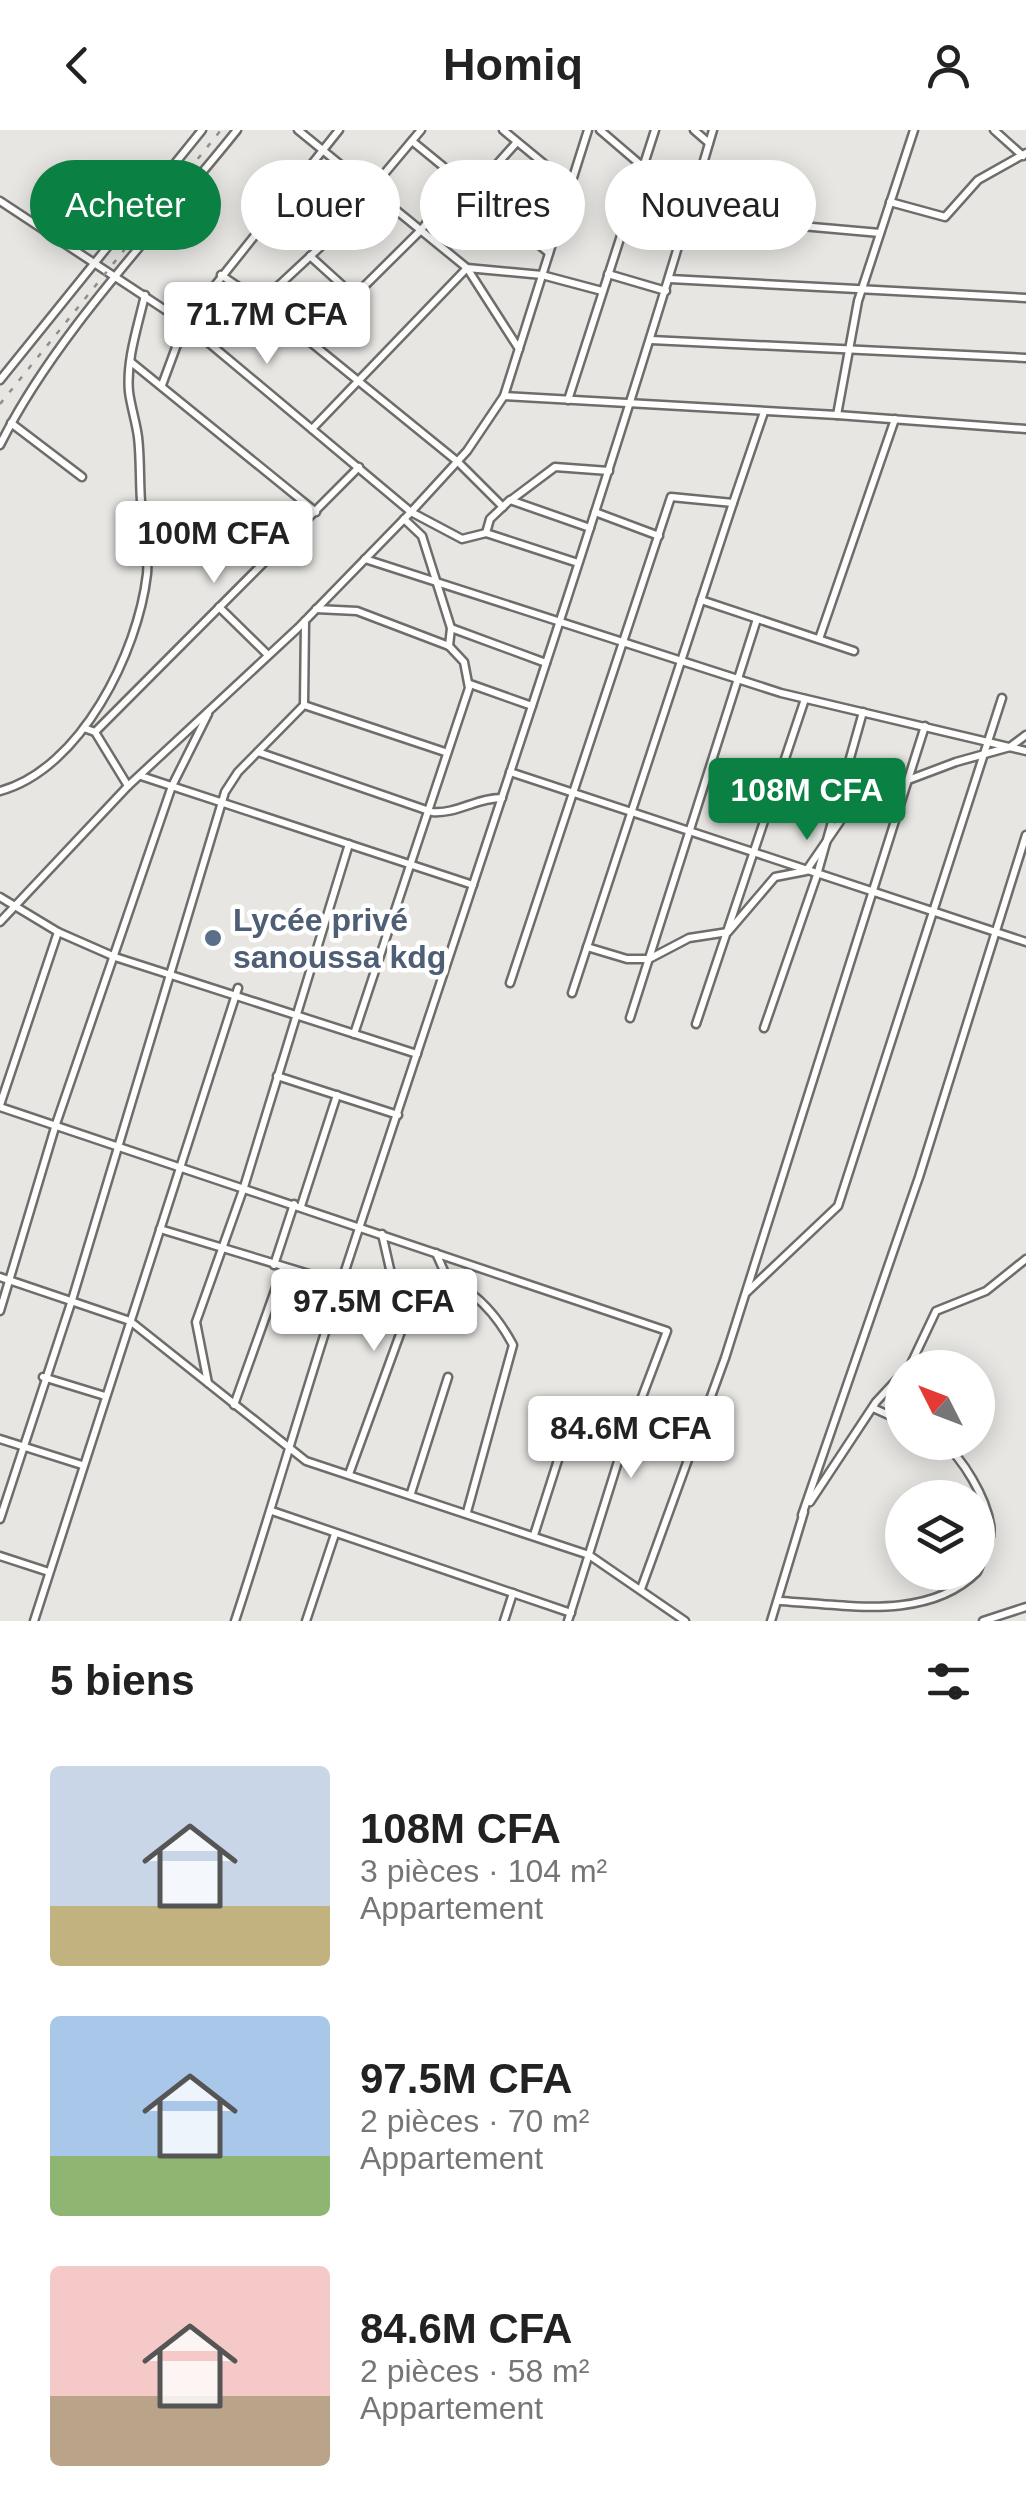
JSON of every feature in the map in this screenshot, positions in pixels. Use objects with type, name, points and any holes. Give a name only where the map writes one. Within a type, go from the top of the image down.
[{"type":"street","points":[[0,380],[202,130]]},
{"type":"street","points":[[0,445],[20,403],[236,130]]},
{"type":"street","points":[[298,130],[334,160]]},
{"type":"street","points":[[162,385],[185,322],[339,130]]},
{"type":"street","points":[[396,160],[421,130]]},
{"type":"street","points":[[504,130],[539,160]]},
{"type":"street","points":[[578,160],[588,130]]},
{"type":"street","points":[[600,130],[635,160]]},
{"type":"street","points":[[644,160],[655,130]]},
{"type":"street","points":[[694,130],[709,143]]},
{"type":"street","points":[[706,160],[713,130]]},
{"type":"street","points":[[838,415],[862,291],[914,130]]},
{"type":"street","points":[[890,202],[946,217],[978,180],[1025,155],[994,130]]},
{"type":"street","points":[[412,141],[435,160]]},
{"type":"street","points":[[501,160],[518,142]]},
{"type":"street","points":[[0,202],[185,322],[412,512],[462,539],[486,533],[578,564]]},
{"type":"street","points":[[308,342],[420,230],[400,213]]},
{"type":"street","points":[[816,227],[880,233]]},
{"type":"street","points":[[261,302],[316,250]]},
{"type":"street","points":[[445,250],[467,268],[519,348]]},
{"type":"street","points":[[544,250],[549,254]]},
{"type":"street","points":[[0,922],[128,786],[305,620],[458,462],[504,396],[550,250]]},
{"type":"street","points":[[567,400],[616,250]]},
{"type":"street","points":[[235,1621],[292,1451],[340,1284],[679,250]]},
{"type":"street","points":[[310,256],[354,296]]},
{"type":"street","points":[[467,268],[542,275],[602,292]]},
{"type":"street","points":[[312,428],[467,268]]},
{"type":"street","points":[[608,274],[666,291]]},
{"type":"street","points":[[221,275],[261,302],[458,462],[503,508]]},
{"type":"street","points":[[670,278],[1026,298]]},
{"type":"street","points":[[0,791],[14,787],[61,756],[84,728],[124,650],[148,572],[138,438],[129,390],[130,361],[145,295]]},
{"type":"street","points":[[650,340],[1026,358]]},
{"type":"street","points":[[130,361],[316,512]]},
{"type":"street","points":[[504,396],[1026,429]]},
{"type":"street","points":[[572,993],[764,412]]},
{"type":"street","points":[[819,639],[895,419]]},
{"type":"street","points":[[11,423],[82,477]]},
{"type":"street","points":[[95,732],[358,468]]},
{"type":"street","points":[[486,533],[490,519],[510,500],[555,468],[609,471]]},
{"type":"street","points":[[510,982],[673,494],[732,503]]},
{"type":"street","points":[[510,500],[590,528]]},
{"type":"street","points":[[595,512],[659,536]]},
{"type":"street","points":[[404,520],[422,536],[451,628],[449,646]]},
{"type":"street","points":[[364,559],[805,699],[1026,751]]},
{"type":"street","points":[[701,600],[854,650]]},
{"type":"street","points":[[219,607],[268,656]]},
{"type":"street","points":[[316,609],[357,612],[449,646],[464,662],[468,684],[445,752],[432,812],[354,1034]]},
{"type":"street","points":[[630,1018],[757,618]]},
{"type":"street","points":[[0,1519],[43,1377],[72,1300],[221,802],[238,772],[304,704],[305,620]]},
{"type":"street","points":[[451,628],[546,663]]},
{"type":"street","points":[[468,684],[532,706]]},
{"type":"street","points":[[746,1293],[838,1206],[1002,698]]},
{"type":"street","points":[[696,1024],[805,699]]},
{"type":"street","points":[[304,704],[445,752]]},
{"type":"street","points":[[0,1311],[56,1124],[172,786],[210,709]]},
{"type":"street","points":[[764,1028],[817,875],[863,712]]},
{"type":"street","points":[[641,1589],[746,1293],[925,726]]},
{"type":"street","points":[[84,728],[95,732],[128,786]]},
{"type":"street","points":[[586,947],[627,959],[649,958],[689,938],[728,932],[775,877],[806,872],[850,807],[863,797],[1010,747],[1026,735]]},
{"type":"street","points":[[258,752],[432,812],[450,814],[482,798],[502,798]]},
{"type":"street","points":[[510,772],[1026,942]]},
{"type":"street","points":[[141,776],[473,885]]},
{"type":"street","points":[[771,1621],[802,1515],[1026,836]]},
{"type":"street","points":[[208,1384],[196,1322],[244,1187],[349,844]]},
{"type":"street","points":[[0,898],[58,932],[114,957],[237,992],[417,1054]]},
{"type":"street","points":[[58,932],[0,1106],[667,1331],[569,1617],[514,1593],[272,1510]]},
{"type":"street","points":[[34,1621],[237,992]]},
{"type":"street","points":[[277,1076],[398,1115]]},
{"type":"street","points":[[234,1405],[337,1095]]},
{"type":"street","points":[[160,1230],[396,1300]]},
{"type":"street","points":[[350,1474],[403,1326],[382,1234]]},
{"type":"street","points":[[436,1252],[448,1280],[468,1288],[504,1327],[513,1345],[467,1512]]},
{"type":"street","points":[[918,1350],[936,1311],[986,1291],[1026,1259]]},
{"type":"street","points":[[0,1277],[130,1322],[306,1461],[589,1555],[684,1621]]},
{"type":"street","points":[[43,1377],[105,1396]]},
{"type":"street","points":[[411,1494],[448,1378]]},
{"type":"street","points":[[802,1515],[885,1394]]},
{"type":"street","points":[[873,1408],[885,1413]]},
{"type":"street","points":[[0,1439],[82,1465]]},
{"type":"street","points":[[534,1535],[558,1460]]},
{"type":"street","points":[[306,1621],[336,1534]]},
{"type":"street","points":[[0,1556],[49,1572]]},
{"type":"street","points":[[780,1600],[858,1615],[896,1614],[944,1605],[964,1590]]},
{"type":"street","points":[[504,1621],[514,1593]]},
{"type":"street","points":[[983,1621],[1026,1607]]},
{"type":"railway","points":[[0,404],[221,130]]},
{"type":"place","name":"Lycée privé sanoussa kdg","points":[[213,938]]}]
